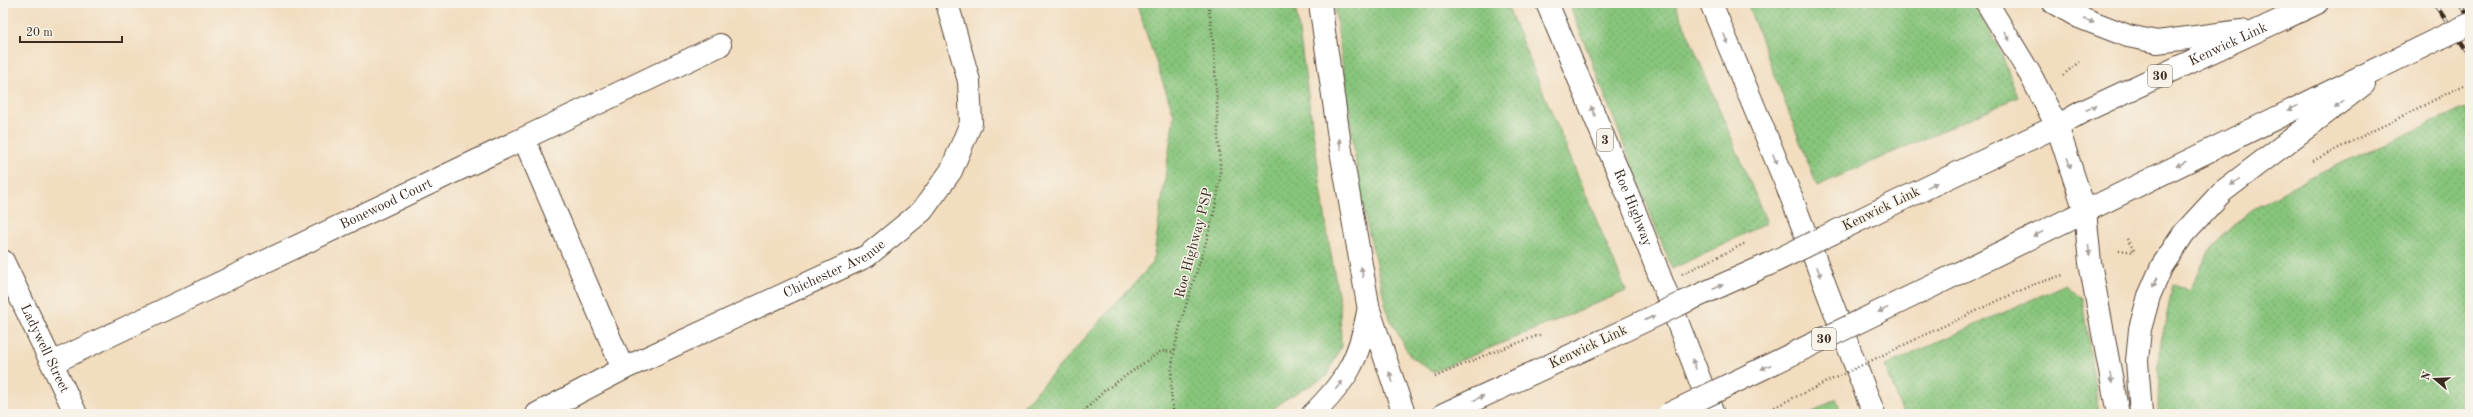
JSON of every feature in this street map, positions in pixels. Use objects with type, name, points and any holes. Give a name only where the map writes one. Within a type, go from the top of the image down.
[{"type":"main road","name":"Chichester Avenue","points":[[537,414],[623,369],[867,256],[922,211],[951,171],[971,123],[969,81],[947,3]]},
{"type":"main road","points":[[1320,3],[1340,145],[1369,310],[1404,414]]},
{"type":"main road","name":"Roe Highway","points":[[1548,3],[1633,207],[1713,414]]},
{"type":"main road","points":[[1711,3],[1790,196],[1874,414]]},
{"type":"main road","points":[[1987,3],[2030,74],[2057,126],[2085,211],[2090,263],[2118,414]]},
{"type":"main road","points":[[2054,3],[2079,17],[2128,36],[2157,42],[2265,28]]},
{"type":"main road","name":"Kenwick Link","points":[[1444,414],[1884,208],[2057,126],[2082,112],[2317,3]]},
{"type":"main road","name":"30","points":[[1669,414],[2403,55],[2470,24]]},
{"type":"main road","name":"Bonewood Court","points":[[52,363],[720,45]]},
{"type":"main road","points":[[2141,414],[2137,361],[2140,329],[2149,296],[2162,266],[2184,233],[2222,192],[2403,55]]},
{"type":"main road","points":[[524,139],[623,369]]},
{"type":"main road","name":"Ladywell Street","points":[[3,261],[76,414]]},
{"type":"main road","points":[[1313,414],[1346,376],[1362,343],[1369,310]]},
{"type":"path","name":"Roe Highway PSP","points":[[1174,414],[1170,396],[1173,352],[1201,261],[1220,184],[1214,38],[1208,3]]},
{"type":"path","points":[[2189,3],[2204,3]]},
{"type":"path","points":[[2063,76],[2078,62]]},
{"type":"path","points":[[2306,165],[2470,82]]},
{"type":"path","points":[[2120,250],[2135,252],[2127,239]]},
{"type":"path","points":[[1676,276],[1754,240]]},
{"type":"path","points":[[1760,414],[2032,285],[2069,272]]},
{"type":"path","points":[[1435,377],[1483,356],[1548,332]]},
{"type":"path","points":[[1081,414],[1104,391],[1162,351],[1173,352]]},
{"type":"green space","points":[[1136,3],[1295,3],[1328,237],[1340,305],[1341,346],[1327,376],[1284,400],[1268,414],[1016,414],[1153,263],[1174,115]]},
{"type":"green space","points":[[1334,3],[1506,3],[1626,291],[1433,372],[1410,356],[1388,315],[1361,199]]},
{"type":"green space","points":[[1569,3],[1675,3],[1767,223],[1672,269]]},
{"type":"green space","points":[[1747,3],[1973,3],[2000,50],[2018,97],[1817,186]]},
{"type":"green space","points":[[2470,106],[2470,414],[2158,414],[2159,352],[2173,285],[2189,290],[2211,248],[2248,212],[2308,178]]},
{"type":"green space","points":[[2066,284],[2082,298],[2099,414],[1903,414],[1885,366]]},
{"type":"green space","points":[[1836,398],[1842,414],[1811,414]]},
{"type":"railway","points":[[2434,3],[2470,55]]},
{"type":"railway","points":[[2459,3],[2470,18]]}]
